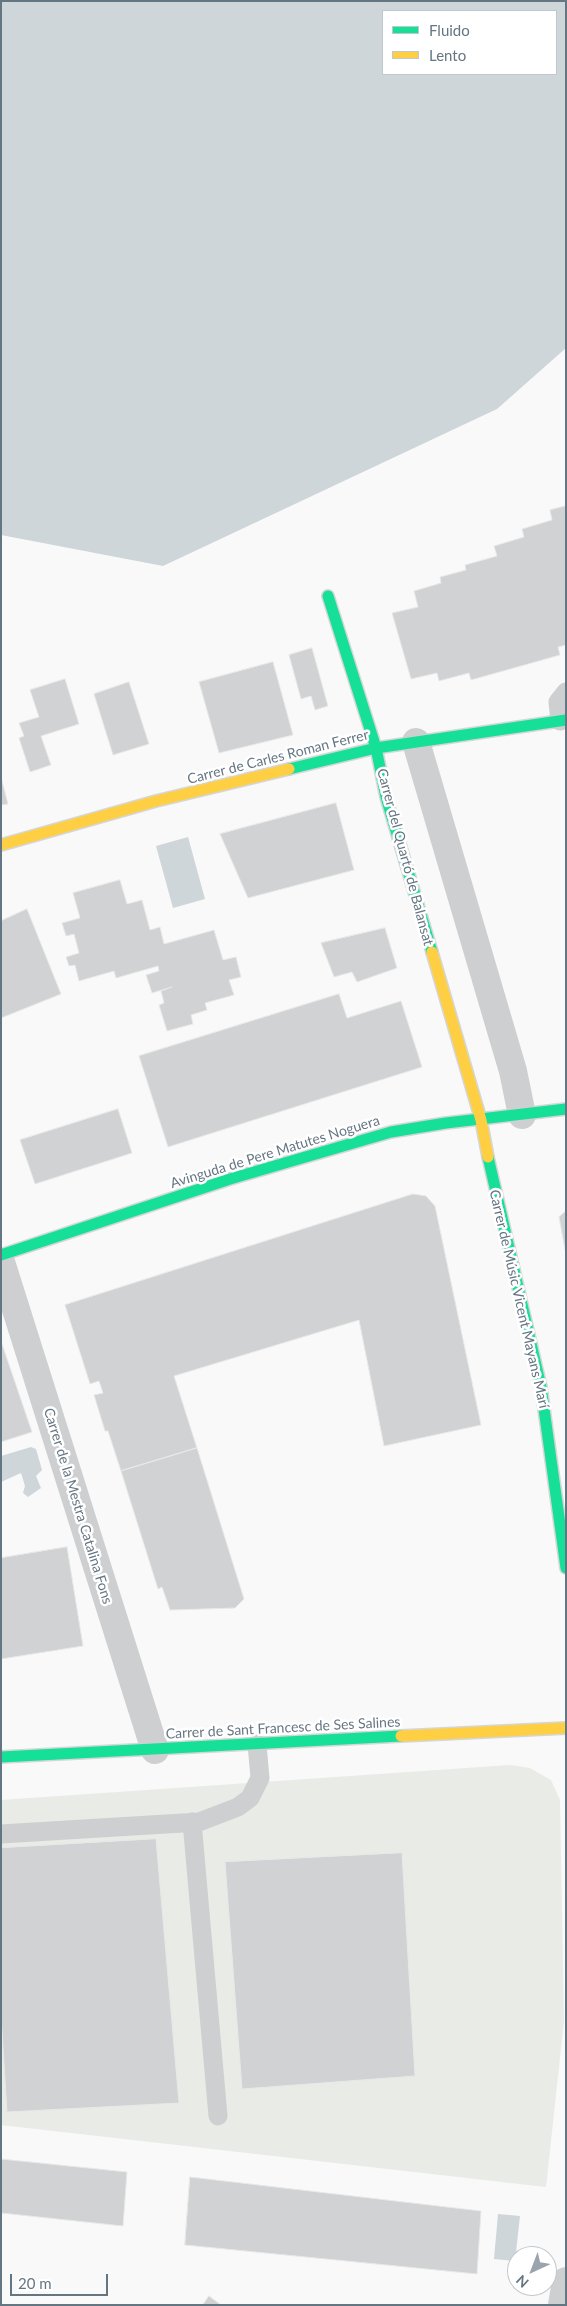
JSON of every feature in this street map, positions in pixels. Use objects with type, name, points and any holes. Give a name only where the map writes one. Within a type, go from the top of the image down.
[{"type":"street","name":"Carrer del Quartó de Balansat","points":[[328,596],[376,748],[389,807],[481,1120]]},
{"type":"street","name":"Carrer de Carles Roman Ferrer","points":[[1,845],[156,801],[376,748],[563,721]]},
{"type":"street","points":[[416,742],[513,1071],[522,1115]]},
{"type":"street","name":"Avinguda de Pere Matutes Noguera","points":[[1,1255],[321,1151],[391,1132],[566,1109]]},
{"type":"street","name":"Carrer de Músic Vicent Mayans Marí","points":[[481,1120],[496,1196],[541,1387],[566,1568]]},
{"type":"street","name":"Carrer de la Mestra Catalina Fons","points":[[1,1262],[155,1750]]},
{"type":"street","name":"Carrer de Sant Francesc de Ses Salines","points":[[1,1757],[566,1728]]},
{"type":"street","points":[[562,2305],[566,2281]]},
{"type":"lane","points":[[563,721],[558,702],[566,692]]},
{"type":"lane","points":[[1,1834],[199,1822],[238,1807],[250,1798],[260,1778],[257,1744]]},
{"type":"lane","points":[[192,1822],[218,2116]]},
{"type":"shaded area","points":[[1,1],[566,1],[566,348],[497,409],[163,566],[1,535]]},
{"type":"shaded area","points":[[188,837],[205,899],[173,908],[156,846]]},
{"type":"shaded area","points":[[31,1447],[36,1449],[42,1470],[36,1476],[41,1488],[28,1497],[23,1493],[25,1486],[21,1473],[1,1482],[1,1456]]},
{"type":"shaded area","points":[[510,1765],[530,1768],[551,1780],[560,1800],[564,2021],[546,2187],[1,2125],[1,1800]]},
{"type":"shaded area","points":[[498,2214],[520,2216],[517,2246],[507,2246],[507,2260],[494,2259]]},
{"type":"building","points":[[566,506],[566,645],[558,647],[560,655],[471,680],[469,673],[439,681],[437,673],[411,679],[392,613],[418,607],[414,591],[441,583],[440,577],[466,570],[465,565],[497,556],[494,546],[524,537],[522,529],[552,520],[550,510]]},
{"type":"building","points":[[312,648],[328,706],[315,710],[311,696],[301,699],[289,655]]},
{"type":"building","points":[[273,662],[293,735],[219,753],[199,682]]},
{"type":"building","points":[[65,679],[79,724],[41,736],[51,765],[30,772],[19,738],[24,736],[19,723],[39,717],[30,690]]},
{"type":"building","points":[[129,682],[149,744],[113,755],[94,694]]},
{"type":"building","points":[[1,777],[8,804],[1,805]]},
{"type":"building","points":[[336,803],[354,870],[248,898],[220,834]]},
{"type":"building","points":[[120,880],[127,904],[142,900],[150,930],[160,927],[164,944],[214,930],[223,960],[236,957],[241,977],[229,980],[234,995],[205,1003],[207,1010],[191,1015],[193,1024],[167,1031],[159,1005],[164,1003],[161,991],[172,987],[152,993],[146,975],[159,971],[158,966],[116,978],[114,971],[79,981],[75,965],[69,966],[66,957],[79,953],[74,934],[66,936],[62,923],[80,918],[73,893]]},
{"type":"building","points":[[27,909],[61,994],[1,1018],[1,921]]},
{"type":"building","points":[[385,928],[397,968],[357,982],[352,972],[334,977],[321,943]]},
{"type":"building","points":[[339,994],[347,1018],[401,1001],[422,1067],[168,1147],[139,1056]]},
{"type":"building","points":[[118,1109],[132,1153],[35,1184],[20,1140]]},
{"type":"building","points":[[413,1194],[426,1196],[435,1206],[481,1425],[384,1446],[359,1320],[174,1376],[197,1448],[121,1471],[108,1431],[105,1431],[94,1395],[103,1393],[99,1381],[90,1384],[65,1305]]},
{"type":"building","points":[[566,1211],[566,1255],[559,1217]]},
{"type":"building","points":[[1,1341],[32,1432],[1,1442]]},
{"type":"building","points":[[197,1448],[244,1599],[235,1608],[170,1610],[162,1587],[158,1589],[121,1471]]},
{"type":"building","points":[[67,1547],[83,1646],[1,1659],[1,1558]]},
{"type":"building","points":[[156,1839],[179,2103],[7,2112],[1,2014],[1,1848]]},
{"type":"building","points":[[402,1853],[415,2076],[242,2089],[225,1862]]},
{"type":"building","points":[[1,2159],[127,2172],[123,2226],[1,2213]]},
{"type":"building","points":[[190,2177],[481,2211],[477,2274],[185,2245]]},
{"type":"building","points":[[209,2296],[221,2305],[203,2305]]},
{"type":"traffic: fast","points":[[328,596],[376,748],[386,797],[432,952]]},
{"type":"traffic: fast","points":[[289,769],[376,748],[566,720]]},
{"type":"traffic: fast","points":[[1,1255],[230,1179],[391,1132],[446,1123],[566,1109]]},
{"type":"traffic: fast","points":[[488,1157],[541,1387],[566,1568]]},
{"type":"traffic: fast","points":[[1,1757],[401,1736]]},
{"type":"traffic: slow","points":[[1,845],[156,801],[289,769]]},
{"type":"traffic: slow","points":[[432,952],[481,1120],[488,1157]]},
{"type":"traffic: slow","points":[[401,1736],[566,1728]]}]
